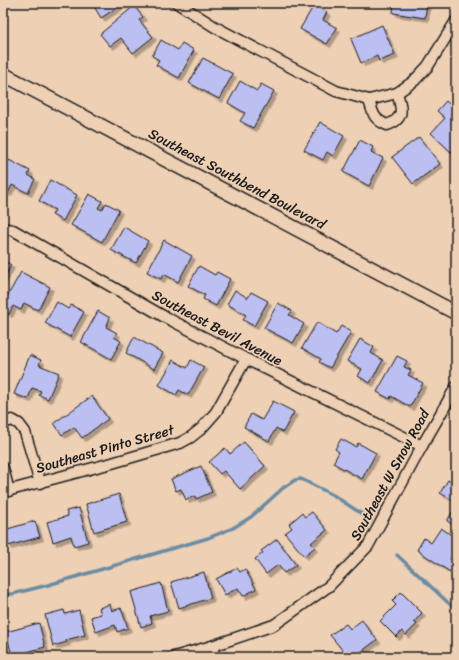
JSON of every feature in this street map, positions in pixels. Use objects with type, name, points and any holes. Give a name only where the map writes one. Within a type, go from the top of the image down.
[{"type":"street","points":[[177,3],[215,26],[336,91],[369,100],[397,93],[414,81],[428,66],[456,21]]},
{"type":"street","name":"Southeast Southbend Boulevard","points":[[3,74],[456,312]]},
{"type":"street","points":[[369,100],[374,116],[379,122],[387,125],[396,122],[399,117],[401,110],[397,93]]},
{"type":"street","name":"Southeast Bevil Avenue","points":[[3,228],[13,230],[163,316],[422,446]]},
{"type":"street","name":"Southeast Pinto Street","points":[[6,492],[180,443],[191,437],[202,429],[216,412],[246,359]]},
{"type":"street","name":"Southeast W Snow Road","points":[[174,657],[274,625],[329,586],[368,546],[422,446],[456,388]]},
{"type":"street","points":[[3,423],[12,420],[22,427],[40,483]]},
{"type":"street","points":[[3,468],[6,492]]},
{"type":"street","points":[[212,646],[215,657]]},
{"type":"building","points":[[92,3],[124,3],[101,18]]},
{"type":"building","points":[[394,3],[427,3],[425,18],[393,13]]},
{"type":"building","points":[[314,5],[327,12],[323,20],[337,28],[327,44],[300,29]]},
{"type":"building","points":[[134,6],[143,17],[139,20],[153,37],[133,53],[121,38],[110,46],[100,34]]},
{"type":"building","points":[[382,25],[395,55],[379,61],[377,56],[361,63],[351,39]]},
{"type":"building","points":[[161,40],[178,50],[182,43],[194,50],[179,78],[156,65],[159,60],[152,56]]},
{"type":"building","points":[[203,58],[233,74],[219,99],[189,83]]},
{"type":"building","points":[[240,81],[257,91],[261,84],[274,91],[253,128],[240,121],[245,113],[228,103]]},
{"type":"building","points":[[456,82],[456,95],[450,89]]},
{"type":"building","points":[[446,101],[456,110],[456,147],[451,152],[431,133],[445,118],[437,111]]},
{"type":"building","points":[[320,122],[344,136],[333,156],[327,152],[323,160],[304,150]]},
{"type":"building","points":[[419,137],[440,164],[413,184],[392,157]]},
{"type":"building","points":[[360,140],[373,147],[371,152],[383,158],[369,186],[343,172]]},
{"type":"building","points":[[9,160],[30,171],[28,175],[35,179],[28,193],[12,185],[8,193],[3,191],[3,170]]},
{"type":"building","points":[[50,180],[77,195],[63,221],[52,215],[55,210],[39,201]]},
{"type":"building","points":[[89,194],[102,201],[98,208],[102,210],[106,203],[119,210],[102,242],[71,225]]},
{"type":"building","points":[[124,227],[148,241],[136,263],[111,250]]},
{"type":"building","points":[[456,231],[456,243],[451,240]]},
{"type":"building","points":[[164,240],[192,256],[178,282],[164,274],[161,279],[147,272]]},
{"type":"building","points":[[3,260],[11,265],[3,280]]},
{"type":"building","points":[[199,266],[215,275],[217,272],[230,279],[216,306],[203,299],[205,295],[188,286]]},
{"type":"building","points":[[21,272],[50,287],[38,310],[24,303],[21,310],[13,306],[9,314],[3,311],[3,304]]},
{"type":"building","points":[[235,290],[248,298],[251,292],[268,301],[254,326],[243,320],[246,315],[227,304]]},
{"type":"building","points":[[57,302],[68,309],[71,305],[84,312],[70,337],[45,323]]},
{"type":"building","points":[[278,303],[292,311],[289,315],[304,324],[293,343],[264,328]]},
{"type":"building","points":[[98,311],[110,318],[106,327],[117,333],[114,337],[121,341],[111,359],[81,342]]},
{"type":"building","points":[[317,322],[336,334],[341,326],[351,332],[330,368],[319,362],[321,359],[302,348]]},
{"type":"building","points":[[134,337],[163,353],[154,369],[126,353]]},
{"type":"building","points":[[360,339],[374,347],[371,353],[383,360],[370,383],[358,376],[362,369],[347,361]]},
{"type":"building","points":[[30,355],[41,360],[39,365],[59,373],[48,399],[39,395],[41,391],[32,388],[28,399],[14,394]]},
{"type":"building","points":[[397,356],[407,361],[404,367],[411,370],[408,375],[423,383],[410,407],[391,396],[390,399],[377,392]]},
{"type":"building","points":[[173,360],[187,368],[191,360],[204,367],[188,395],[179,390],[176,395],[159,385]]},
{"type":"building","points":[[92,396],[108,419],[82,438],[74,427],[62,435],[54,423]]},
{"type":"building","points":[[273,401],[294,412],[283,432],[276,428],[269,441],[244,427],[251,414],[262,420]]},
{"type":"building","points":[[341,439],[356,447],[358,443],[376,453],[362,479],[333,463],[339,452],[335,449]]},
{"type":"building","points":[[244,442],[265,466],[240,489],[224,471],[220,474],[209,462],[225,448],[230,454]]},
{"type":"building","points":[[201,466],[212,492],[196,499],[195,496],[186,500],[181,489],[176,491],[171,479]]},
{"type":"building","points":[[448,480],[456,485],[456,502],[440,493]]},
{"type":"building","points":[[119,494],[127,522],[94,532],[86,504]]},
{"type":"building","points":[[456,506],[456,526],[447,521]]},
{"type":"building","points":[[79,508],[88,542],[74,546],[71,536],[53,542],[47,522],[68,516],[66,511]]},
{"type":"building","points":[[312,512],[327,530],[311,543],[315,547],[304,556],[285,533],[292,528],[289,524],[302,513],[305,517]]},
{"type":"building","points":[[35,521],[40,537],[8,546],[4,530]]},
{"type":"building","points":[[441,528],[456,538],[456,550],[450,559],[456,563],[450,572],[417,550],[424,538],[431,543]]},
{"type":"building","points":[[277,539],[296,565],[284,573],[278,565],[266,574],[255,559],[263,553],[261,551]]},
{"type":"building","points":[[237,568],[240,572],[245,569],[256,589],[243,596],[238,588],[225,595],[216,579]]},
{"type":"building","points":[[204,572],[211,598],[179,608],[171,582]]},
{"type":"building","points":[[161,583],[168,611],[150,616],[152,623],[141,627],[131,592]]},
{"type":"building","points":[[401,592],[422,613],[414,622],[417,624],[406,635],[402,631],[396,637],[380,621],[396,605],[392,601]]},
{"type":"building","points":[[110,604],[112,611],[121,608],[128,628],[117,632],[115,625],[96,632],[91,617],[101,614],[99,608]]},
{"type":"building","points":[[64,610],[65,614],[79,610],[85,635],[66,640],[67,642],[53,646],[45,615]]},
{"type":"building","points":[[362,620],[377,640],[354,657],[348,657],[330,635],[346,624],[350,629]]},
{"type":"building","points":[[39,623],[45,647],[12,656],[6,632]]},
{"type":"waterway","points":[[3,594],[12,594],[48,585],[208,538],[233,528],[251,517],[283,488],[295,480],[301,479],[333,495],[371,520]]},
{"type":"waterway","points":[[397,555],[456,610]]}]
